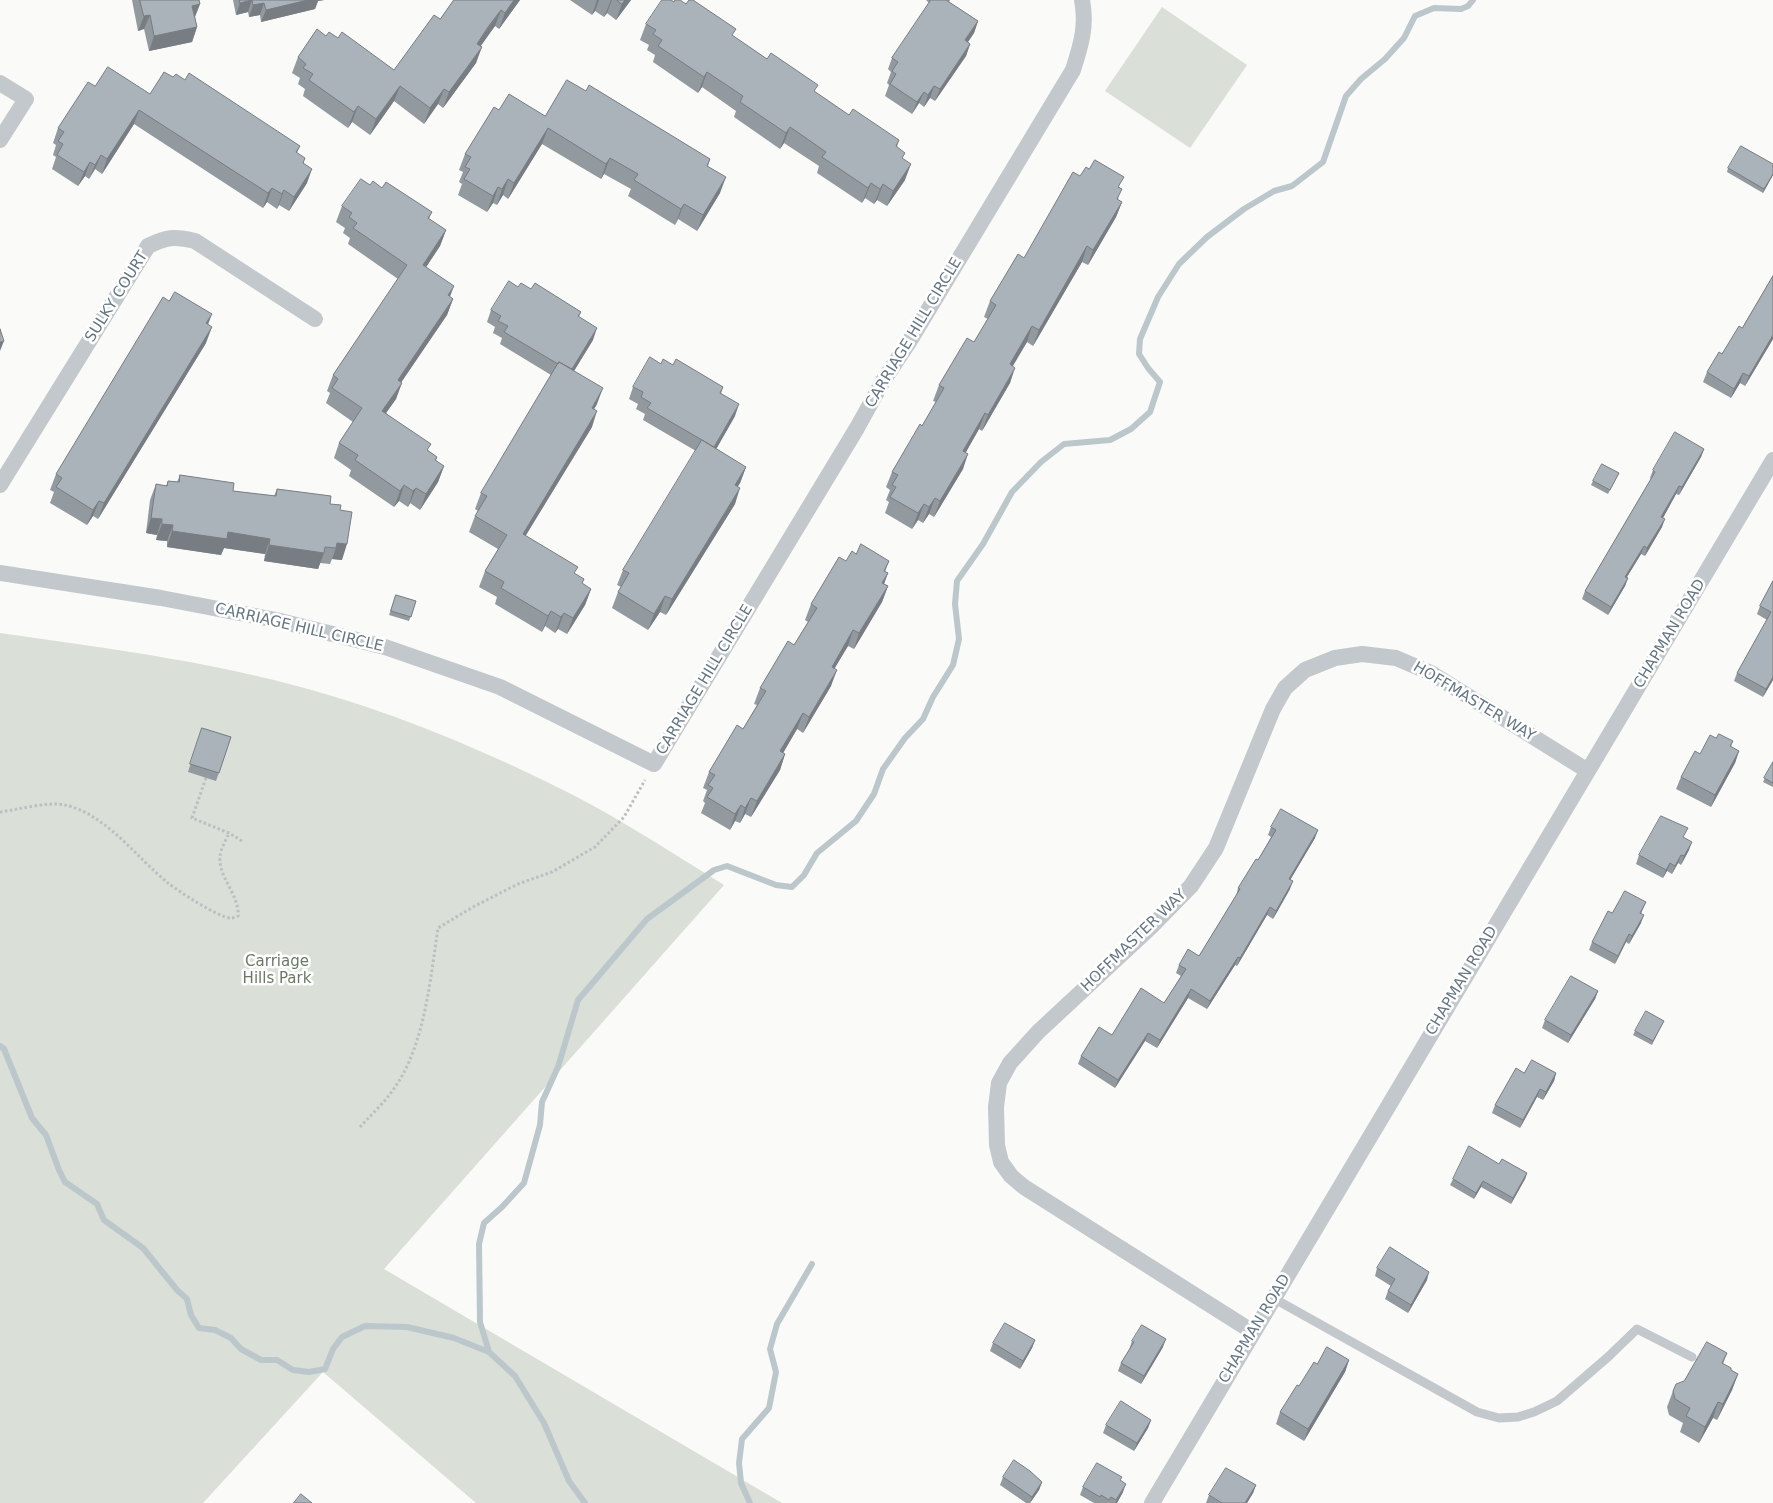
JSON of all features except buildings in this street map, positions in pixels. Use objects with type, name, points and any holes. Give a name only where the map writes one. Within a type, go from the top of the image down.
[{"type":"street","name":"CARRIAGE HILL CIRCLE","points":[[0,573],[161,598],[276,620],[385,647],[500,687],[654,764],[852,436],[883,381],[909,342],[1073,70],[1083,40],[1085,13],[1082,0]]},
{"type":"street","points":[[0,83],[26,99],[0,140]]},
{"type":"street","name":"SULKY COURT","points":[[0,485],[148,246],[161,239],[176,237],[195,241],[315,319]]},
{"type":"street","name":"CHAPMAN ROAD","points":[[1152,1503],[1773,460]]},
{"type":"street","name":"HOFFMASTER WAY","points":[[1253,1332],[1032,1192],[1011,1176],[1001,1162],[996,1128],[999,1083],[1010,1063],[1038,1032],[1152,927],[1191,886],[1216,848],[1273,709],[1284,688],[1305,670],[1335,658],[1362,654],[1396,658],[1431,673],[1588,771]]},
{"type":"lane","points":[[1273,1298],[1477,1412],[1499,1418],[1518,1417],[1557,1401],[1637,1329],[1692,1357]]},
{"type":"path","points":[[360,1127],[393,1091],[407,1068],[422,1021],[438,928],[511,888],[552,872],[595,846],[624,817],[654,764]]},
{"type":"path","points":[[206,778],[192,818],[230,833],[242,841]]},
{"type":"path","points":[[0,812],[42,805],[63,804],[80,810],[102,823],[168,883],[219,915],[232,919],[238,916],[239,909],[220,869],[220,854],[230,833]]},
{"type":"green space","points":[[1162,7],[1247,65],[1190,148],[1105,91]]},
{"type":"green space","name":"Carriage Hills Park","points":[[0,633],[168,658],[250,674],[291,684],[363,706],[485,753],[573,795],[630,827],[724,885],[384,1269],[782,1503],[476,1503],[323,1372],[203,1503],[0,1503]]},
{"type":"waterway","points":[[489,1352],[480,1322],[479,1244],[484,1223],[524,1183],[540,1125],[542,1102],[558,1067],[578,1000],[647,919],[714,870],[727,866],[776,885],[792,887],[804,875],[817,853],[856,821],[874,794],[883,769],[905,738],[923,719],[933,697],[953,665],[959,639],[955,604],[957,581],[983,544],[1012,492],[1041,462],[1064,444],[1110,440],[1131,429],[1150,412],[1160,382],[1139,354],[1140,339],[1158,297],[1179,264],[1207,237],[1244,209],[1274,191],[1292,186],[1323,162],[1346,96],[1404,38],[1415,16],[1434,8],[1461,9],[1468,6],[1473,0]]},
{"type":"waterway","points":[[0,1046],[4,1049],[32,1118],[46,1135],[65,1182],[97,1204],[104,1220],[143,1248],[177,1290],[187,1299],[191,1315],[199,1328],[215,1330],[231,1338],[241,1349],[261,1360],[277,1360],[293,1370],[309,1372],[325,1369],[333,1349],[342,1337],[365,1326],[407,1327],[454,1338],[489,1352],[515,1376],[544,1423],[569,1481],[585,1503]]},
{"type":"waterway","points":[[750,1503],[741,1483],[739,1463],[742,1439],[769,1408],[776,1372],[770,1349],[777,1324],[812,1264]]}]
